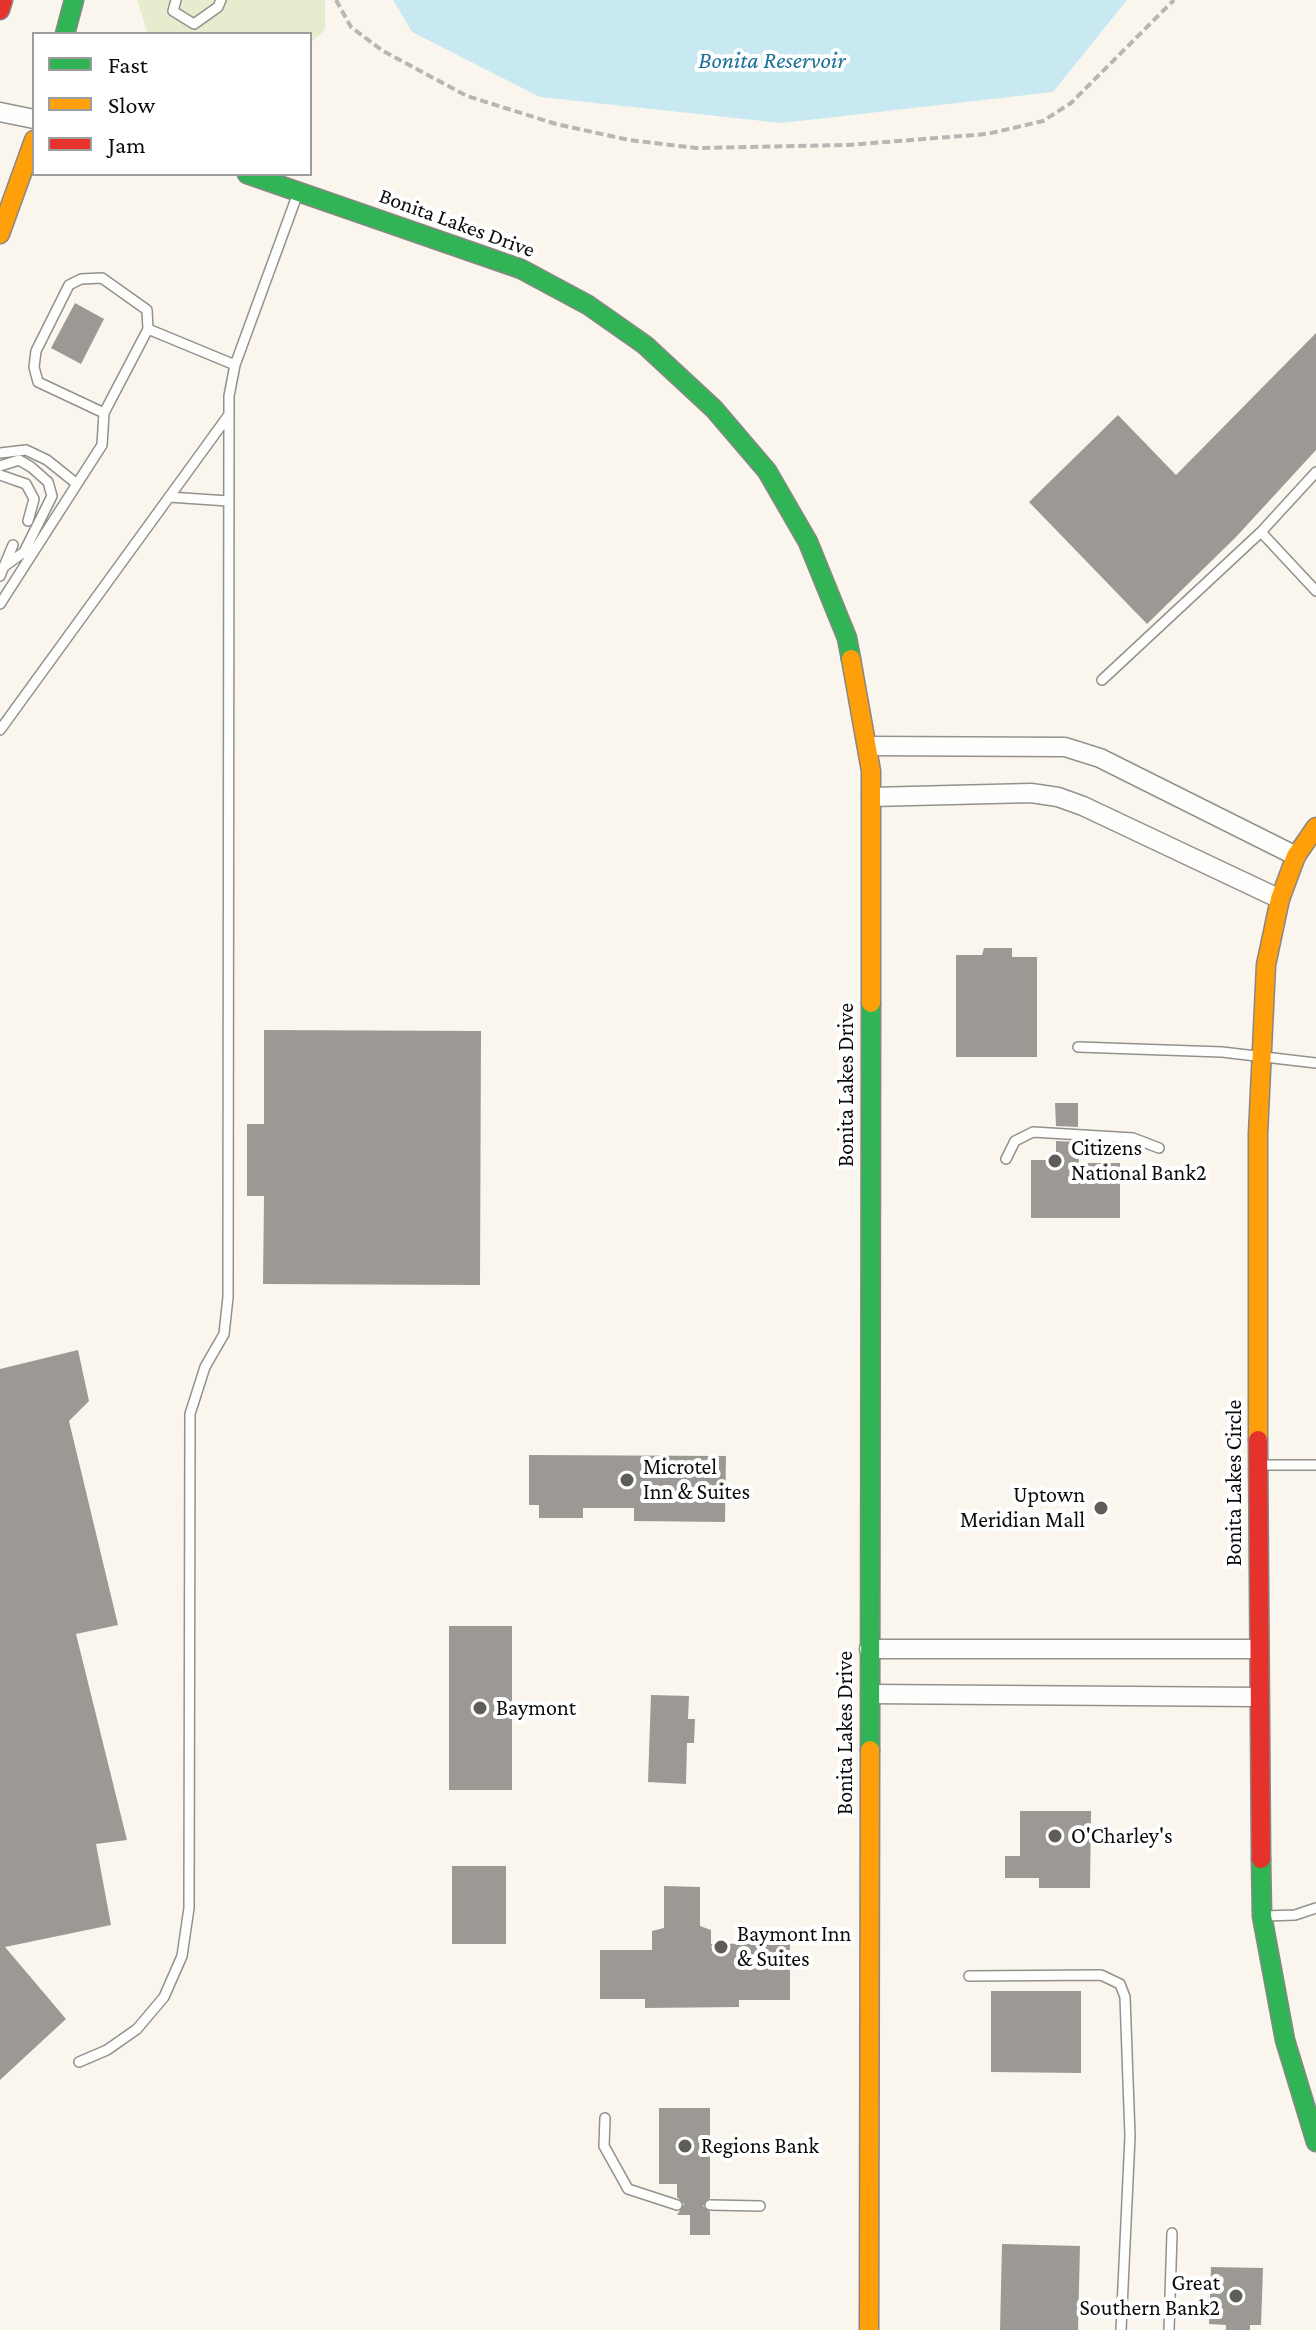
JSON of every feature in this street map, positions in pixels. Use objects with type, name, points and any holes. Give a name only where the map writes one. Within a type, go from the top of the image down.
[{"type":"street","points":[[0,10],[3,0]]},
{"type":"street","points":[[66,32],[74,0]]},
{"type":"street","points":[[0,112],[32,119]]},
{"type":"street","points":[[0,234],[32,146]]},
{"type":"street","name":"Bonita Lakes Drive","points":[[252,176],[451,242],[521,269],[588,305],[645,345],[714,409],[767,471],[808,542],[847,638],[867,746],[871,797],[869,2330]]},
{"type":"street","points":[[867,746],[1065,747],[1100,758],[1296,856]]},
{"type":"street","points":[[871,797],[1031,793],[1058,797],[1280,899]]},
{"type":"street","name":"Bonita Lakes Circle","points":[[1316,827],[1296,856],[1280,899],[1266,965],[1260,1058],[1258,1465],[1262,1916],[1285,2040],[1316,2142]]},
{"type":"street","points":[[869,1649],[1258,1649]]},
{"type":"street","points":[[870,1694],[1258,1697]]},
{"type":"lane","points":[[176,0],[173,11],[194,24],[218,7],[221,0]]},
{"type":"lane","points":[[79,2062],[107,2050],[137,2029],[164,1997],[182,1956],[189,1908],[190,1414],[205,1367],[224,1334],[228,1297],[228,415],[235,365],[298,193]]},
{"type":"lane","points":[[0,604],[102,445],[104,413],[148,329],[147,310],[102,278],[81,279],[69,285],[36,351],[34,367],[38,382],[104,413]]},
{"type":"lane","points":[[148,329],[235,365]]},
{"type":"lane","points":[[0,730],[228,415]]},
{"type":"lane","points":[[0,453],[26,450],[47,460],[77,484]]},
{"type":"lane","points":[[0,466],[19,460],[48,482],[52,496],[24,552],[1,572]]},
{"type":"lane","points":[[1102,680],[1261,532],[1316,472]]},
{"type":"lane","points":[[0,475],[26,484],[34,499],[28,521]]},
{"type":"lane","points":[[169,497],[228,501]]},
{"type":"lane","points":[[1261,532],[1316,591]]},
{"type":"lane","points":[[1,572],[13,545]]},
{"type":"lane","points":[[1078,1047],[1222,1052],[1316,1063]]},
{"type":"lane","points":[[1006,1159],[1015,1141],[1033,1132],[1133,1138],[1159,1148]]},
{"type":"lane","points":[[1258,1465],[1316,1465]]},
{"type":"lane","points":[[1262,1916],[1295,1915],[1316,1908]]},
{"type":"lane","points":[[969,1976],[1101,1975],[1120,1984],[1125,1997],[1130,2136],[1121,2330]]},
{"type":"lane","points":[[605,2118],[604,2146],[628,2189],[677,2205]]},
{"type":"lane","points":[[710,2205],[760,2206]]},
{"type":"lane","points":[[1169,2330],[1172,2233]]},
{"type":"path","points":[[336,0],[351,27],[383,51],[467,96],[556,124],[629,140],[696,148],[848,145],[987,134],[1043,121],[1071,103],[1174,0]]},
{"type":"green space","points":[[137,0],[325,0],[325,30],[312,41],[312,32],[147,32]]},
{"type":"water","name":"Bonita Reservoir","points":[[393,0],[1127,0],[1053,92],[782,123],[540,97],[412,32]]},
{"type":"building","points":[[75,303],[104,319],[81,364],[51,348]]},
{"type":"building","points":[[1316,333],[1316,450],[1236,537],[1147,624],[1029,502],[1118,415],[1176,475]]},
{"type":"building","points":[[984,948],[1012,948],[1012,957],[1037,957],[1037,1057],[956,1057],[956,955],[982,955]]},
{"type":"building","points":[[264,1030],[481,1031],[480,1285],[263,1284],[264,1196],[247,1196],[247,1124],[264,1124]]},
{"type":"building","points":[[1055,1103],[1078,1103],[1078,1127],[1056,1126]]},
{"type":"building","name":"Citizens National Bank2","points":[[1056,1141],[1078,1142],[1079,1163],[1120,1163],[1120,1218],[1031,1218],[1031,1160],[1056,1160]]},
{"type":"building","points":[[78,1350],[89,1401],[69,1421],[118,1625],[76,1634],[127,1840],[96,1844],[111,1925],[5,1947],[66,2019],[0,2080],[0,1369]]},
{"type":"building","name":"Microtel Inn & Suites","points":[[529,1455],[726,1456],[725,1522],[634,1521],[634,1508],[583,1508],[583,1518],[539,1518],[539,1505],[529,1505]]},
{"type":"building","name":"Baymont","points":[[449,1626],[512,1626],[512,1790],[449,1790]]},
{"type":"building","points":[[651,1695],[689,1696],[688,1719],[695,1719],[694,1743],[687,1743],[686,1784],[648,1782]]},
{"type":"building","name":"O'Charley's","points":[[1020,1811],[1091,1811],[1090,1888],[1039,1888],[1039,1878],[1005,1878],[1005,1856],[1020,1856]]},
{"type":"building","points":[[452,1866],[506,1866],[506,1944],[452,1944]]},
{"type":"building","name":"Baymont Inn & Suites","points":[[664,1886],[700,1887],[700,1926],[711,1930],[711,1944],[790,1943],[790,2000],[739,2000],[739,2007],[645,2008],[645,1999],[600,1999],[600,1950],[652,1950],[652,1931],[664,1928]]},
{"type":"building","points":[[991,1991],[1081,1991],[1081,2073],[991,2072]]},
{"type":"building","name":"Regions Bank","points":[[659,2108],[710,2108],[710,2198],[703,2206],[710,2212],[710,2235],[690,2235],[690,2215],[677,2215],[684,2204],[677,2197],[677,2184],[659,2184]]},
{"type":"building","points":[[1002,2244],[1080,2246],[1078,2330],[1000,2330]]},
{"type":"building","name":"Great Southern Bank2","points":[[1211,2267],[1263,2268],[1261,2325],[1250,2325],[1250,2330],[1226,2330],[1226,2325],[1209,2324]]},
{"type":"traffic: fast","points":[[66,32],[74,0]]},
{"type":"traffic: fast","points":[[253,176],[521,269],[588,305],[645,345],[714,409],[767,471],[808,542],[847,638],[851,659]]},
{"type":"traffic: fast","points":[[870,1750],[871,1003]]},
{"type":"traffic: fast","points":[[1261,1859],[1262,1916],[1285,2040],[1316,2142]]},
{"type":"traffic: slow","points":[[0,234],[32,146]]},
{"type":"traffic: slow","points":[[851,659],[871,771],[871,1003]]},
{"type":"traffic: slow","points":[[1258,1440],[1258,1134],[1266,965],[1280,899],[1296,856],[1316,827]]},
{"type":"traffic: slow","points":[[869,2330],[870,1750]]},
{"type":"traffic: jam","points":[[0,10],[3,0]]},
{"type":"traffic: jam","points":[[1258,1440],[1261,1859]]},
{"type":"place","name":"Citizens National Bank2","points":[[1055,1161]]},
{"type":"place","name":"Microtel Inn & Suites","points":[[627,1480]]},
{"type":"place","name":"Uptown Meridian Mall","points":[[1101,1508]]},
{"type":"place","name":"Baymont","points":[[480,1708]]},
{"type":"place","name":"O'Charley's","points":[[1055,1836]]},
{"type":"place","name":"Baymont Inn & Suites","points":[[721,1947]]},
{"type":"place","name":"Regions Bank","points":[[685,2146]]},
{"type":"place","name":"Great Southern Bank2","points":[[1236,2296]]}]
